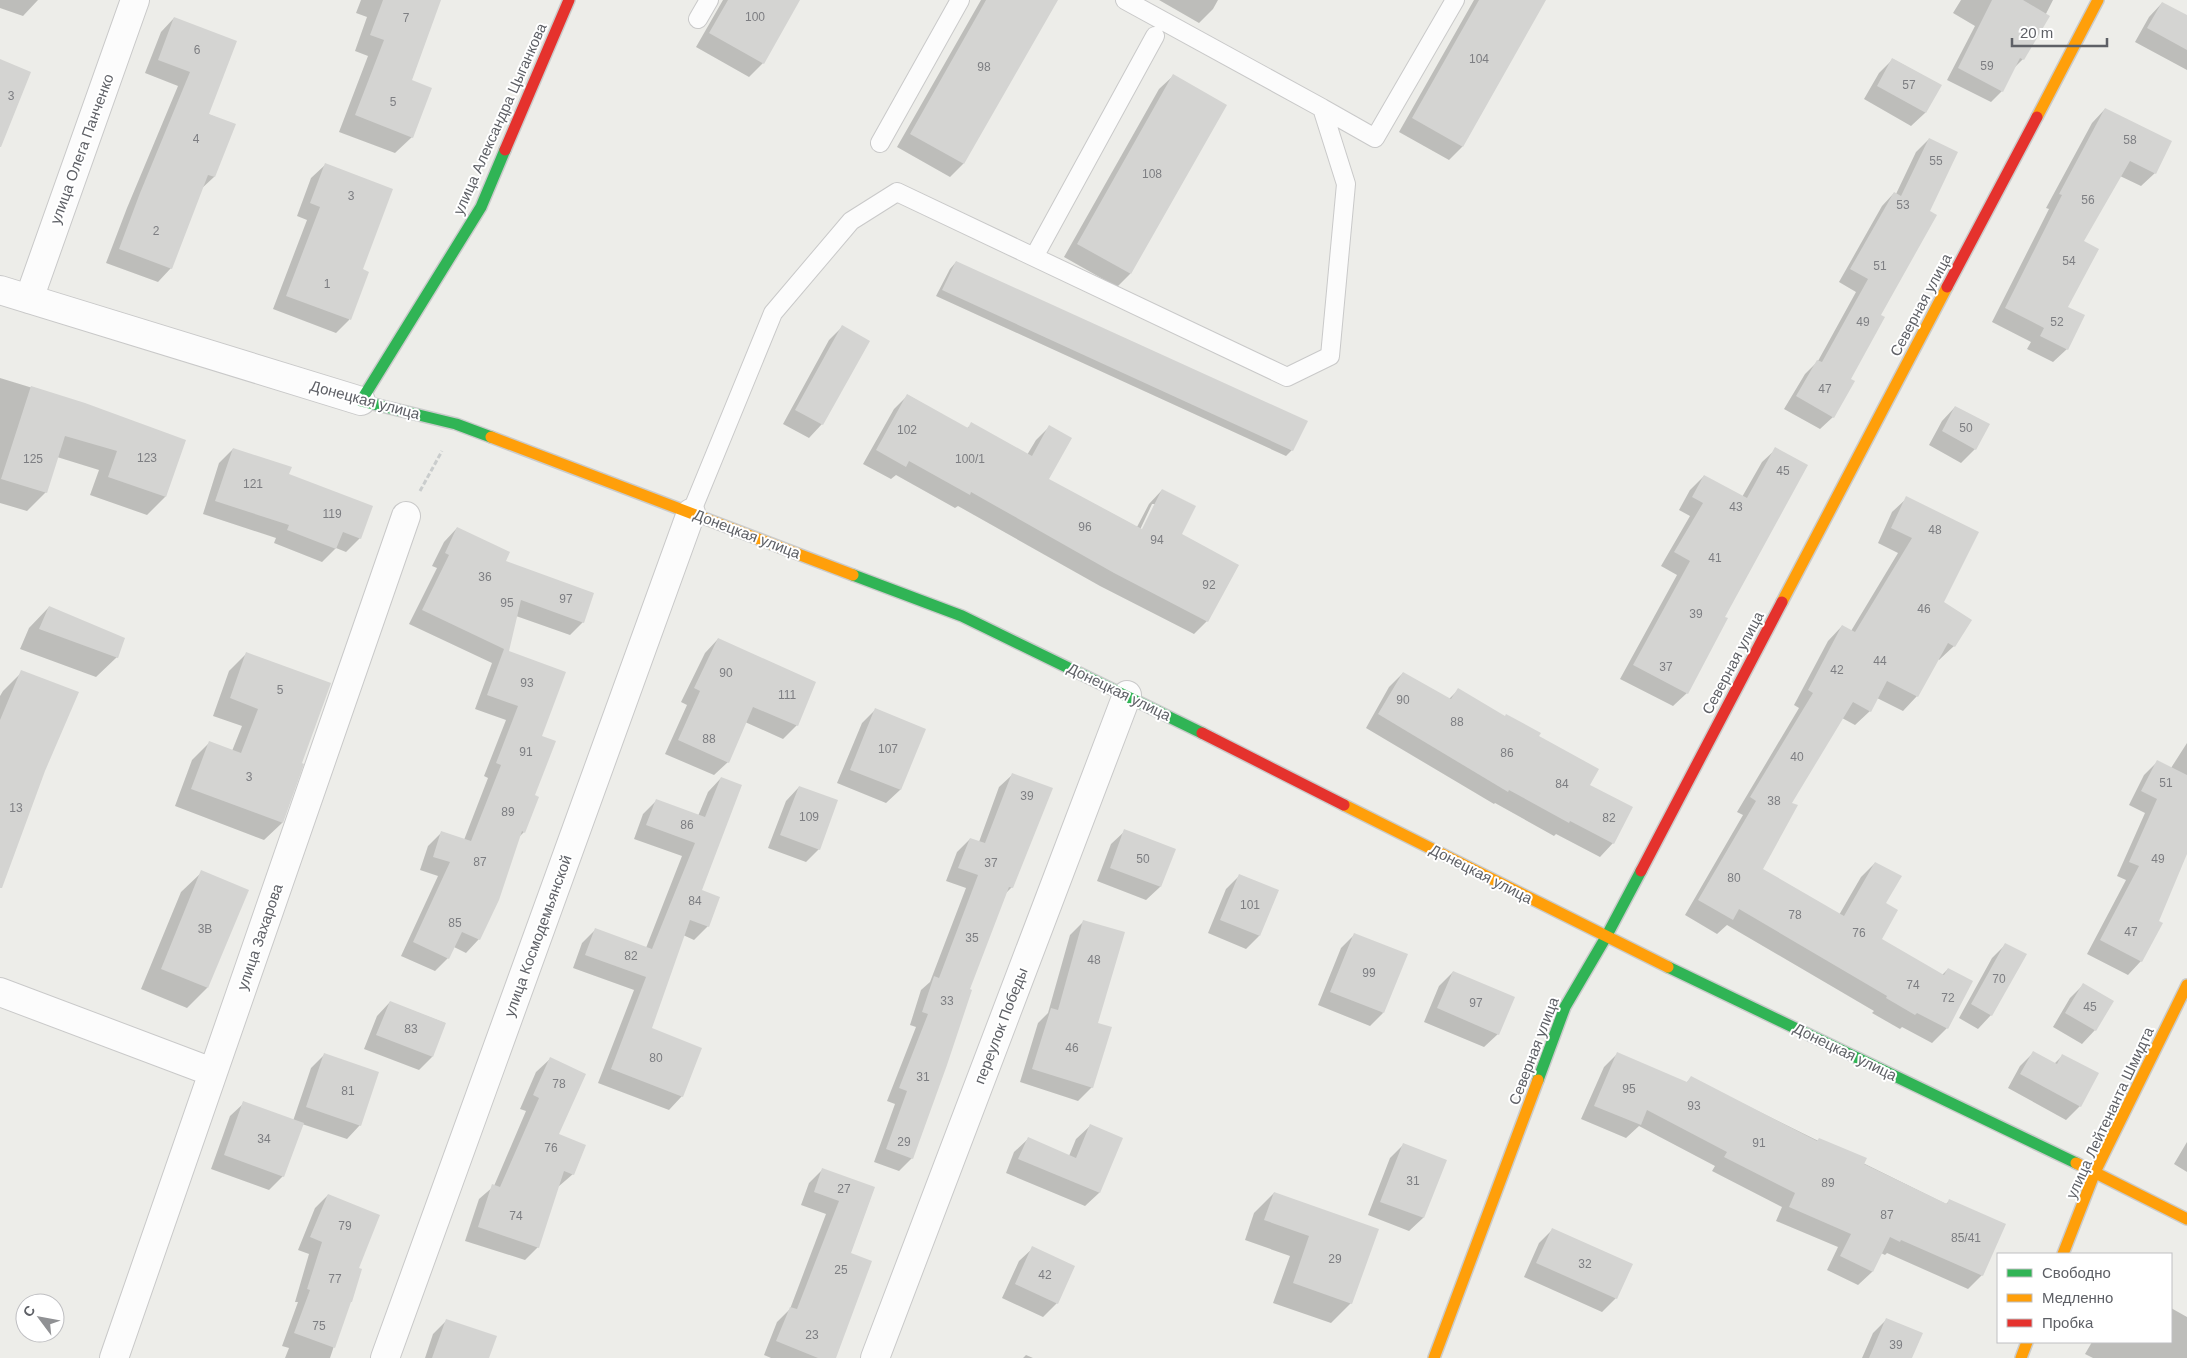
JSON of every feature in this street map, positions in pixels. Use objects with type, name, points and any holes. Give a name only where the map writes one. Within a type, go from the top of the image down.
[{"type":"street","name":"улица Олега Панченко","points":[[29,299],[135,0]]},
{"type":"street","name":"улица Александра Цыганкова","points":[[361,401],[481,208],[569,0]]},
{"type":"street","name":"Северная улица","points":[[1434,1358],[1565,1007],[1606,937],[2098,0]]},
{"type":"street","name":"Донецкая улица","points":[[0,290],[361,401],[456,424],[962,616],[1127,695],[1606,937],[2095,1172],[2187,1220]]},
{"type":"street","name":"улица Космодемьянской","points":[[385,1358],[691,513]]},
{"type":"street","name":"улица Захарова","points":[[114,1358],[406,516]]},
{"type":"street","name":"переулок Победы","points":[[875,1358],[1127,695]]},
{"type":"street","name":"улица Лейтенанта Шмидта","points":[[2062,1253],[2095,1172],[2187,985]]},
{"type":"street","points":[[0,992],[212,1072]]},
{"type":"street","points":[[2021,1358],[2027,1343]]},
{"type":"lane","points":[[698,19],[709,0]]},
{"type":"lane","points":[[880,143],[960,0]]},
{"type":"lane","points":[[1132,2],[1375,138],[1455,0]]},
{"type":"lane","points":[[1034,257],[1155,36]]},
{"type":"lane","points":[[691,513],[773,313],[851,221],[897,192],[1287,377],[1330,356],[1346,184],[1322,108]]},
{"type":"path","points":[[406,516],[456,424]]},
{"type":"building","points":[[383,0],[441,0],[412,80],[432,88],[413,138],[355,115],[384,40],[370,35]]},
{"type":"building","points":[[728,0],[800,0],[764,64],[709,33]]},
{"type":"building","points":[[986,0],[1058,0],[964,164],[910,134]]},
{"type":"building","points":[[1479,0],[1546,0],[1463,147],[1412,118]]},
{"type":"building","points":[[1992,0],[2023,0],[2050,16],[2024,60],[2020,58],[2003,92],[1958,68]]},
{"type":"building","points":[[2162,2],[2187,15],[2187,50],[2147,28]]},
{"type":"building","points":[[174,17],[237,41],[209,114],[236,124],[215,177],[208,175],[172,269],[119,249],[190,72],[158,60]]},
{"type":"building","points":[[1892,58],[1942,85],[1926,113],[1877,86]]},
{"type":"building","points":[[0,59],[31,72],[1,147],[0,147]]},
{"type":"building","points":[[1173,74],[1227,105],[1131,274],[1077,244]]},
{"type":"building","points":[[2105,108],[2172,141],[2156,174],[2130,161],[2084,241],[2099,249],[2068,307],[2085,315],[2068,350],[2040,336],[2044,328],[2005,308],[2062,195],[2059,194]]},
{"type":"building","points":[[1929,138],[1958,152],[1930,211],[1937,215],[1881,315],[1885,317],[1851,379],[1855,381],[1834,418],[1796,396],[1817,360],[1822,362],[1868,279],[1850,269],[1894,192],[1901,196]]},
{"type":"building","points":[[325,163],[393,189],[363,269],[369,272],[351,320],[286,296],[320,207],[310,203]]},
{"type":"building","points":[[956,261],[1308,421],[1293,451],[942,290]]},
{"type":"building","points":[[842,325],[870,341],[823,425],[795,410]]},
{"type":"building","points":[[31,386],[85,403],[186,440],[166,497],[108,477],[117,451],[65,436],[47,493],[1,479]]},
{"type":"building","points":[[907,394],[968,428],[971,422],[1032,456],[1049,425],[1072,438],[1049,479],[1142,529],[1162,489],[1196,506],[1182,534],[1239,565],[1208,622],[1114,573],[971,492],[970,495],[909,461],[906,467],[876,450]]},
{"type":"building","points":[[1955,406],[1990,424],[1976,450],[1942,431]]},
{"type":"building","points":[[1775,447],[1808,465],[1725,617],[1728,618],[1688,694],[1633,665],[1690,561],[1674,552],[1703,503],[1692,497],[1704,475],[1747,498]]},
{"type":"building","points":[[233,448],[292,467],[289,474],[373,506],[361,539],[343,532],[336,549],[287,530],[289,525],[215,501]]},
{"type":"building","points":[[1906,496],[1979,532],[1944,602],[1972,620],[1955,647],[1948,643],[1918,697],[1887,681],[1871,712],[1853,702],[1792,803],[1798,805],[1763,869],[1844,916],[1875,862],[1902,876],[1886,903],[1898,910],[1882,939],[1944,975],[1948,968],[1973,981],[1948,1029],[1917,1013],[1915,1015],[1886,998],[1887,996],[1739,909],[1733,920],[1698,900],[1756,801],[1750,797],[1813,693],[1808,690],[1842,625],[1855,632],[1912,538],[1891,528]]},
{"type":"building","points":[[457,527],[510,552],[506,561],[594,593],[584,623],[521,600],[509,651],[566,672],[542,736],[556,741],[535,795],[539,797],[525,833],[522,831],[499,900],[480,940],[462,932],[449,959],[413,942],[450,862],[433,857],[441,831],[471,841],[501,765],[496,763],[518,706],[487,695],[504,649],[422,610],[449,555],[445,553]]},
{"type":"building","points":[[49,606],[125,638],[118,658],[39,629]]},
{"type":"building","points":[[718,638],[816,682],[798,726],[753,707],[729,763],[678,740],[700,691],[694,688]]},
{"type":"building","points":[[246,652],[331,683],[283,823],[191,789],[209,741],[241,753],[258,709],[230,698]]},
{"type":"building","points":[[21,670],[79,692],[45,771],[2,888],[0,888],[0,720]]},
{"type":"building","points":[[1403,672],[1451,699],[1458,688],[1505,716],[1506,714],[1541,733],[1539,736],[1599,769],[1590,785],[1633,807],[1614,844],[1570,821],[1569,823],[1509,790],[1508,792],[1378,714]]},
{"type":"building","points":[[875,708],[926,729],[901,790],[850,770]]},
{"type":"building","points":[[2157,760],[2187,775],[2187,854],[2159,921],[2163,923],[2142,962],[2100,940],[2139,866],[2129,862],[2157,799],[2141,791]]},
{"type":"building","points":[[1012,773],[1053,788],[1013,888],[1009,887],[970,989],[972,990],[947,1065],[913,1159],[886,1149],[907,1091],[899,1088],[928,1014],[922,1012],[934,976],[939,978],[978,875],[958,868],[970,838],[985,843]]},
{"type":"building","points":[[721,777],[742,785],[702,890],[720,897],[709,927],[690,920],[652,1028],[702,1048],[683,1097],[611,1069],[646,977],[585,955],[595,928],[652,949],[695,843],[646,825],[656,799],[705,817]]},
{"type":"building","points":[[799,786],[838,800],[820,850],[780,835]]},
{"type":"building","points":[[1124,829],[1176,849],[1161,887],[1110,868]]},
{"type":"building","points":[[201,870],[249,890],[208,988],[161,969]]},
{"type":"building","points":[[1239,874],[1279,890],[1260,936],[1220,920]]},
{"type":"building","points":[[1083,920],[1125,932],[1098,1023],[1112,1027],[1093,1088],[1032,1069],[1051,1008],[1058,1010]]},
{"type":"building","points":[[1354,933],[1408,954],[1384,1013],[1330,992]]},
{"type":"building","points":[[2005,943],[2027,954],[1992,1016],[1971,1004]]},
{"type":"building","points":[[1453,971],[1515,997],[1499,1035],[1437,1008]]},
{"type":"building","points":[[2083,983],[2114,1001],[2096,1031],[2065,1013]]},
{"type":"building","points":[[390,1001],[446,1023],[433,1057],[376,1035]]},
{"type":"building","points":[[2033,1051],[2057,1064],[2062,1054],[2099,1073],[2081,1107],[2020,1074]]},
{"type":"building","points":[[1617,1052],[1687,1082],[1691,1076],[1817,1141],[1819,1138],[1867,1158],[1864,1164],[1947,1204],[1949,1199],[2006,1224],[1983,1276],[1890,1237],[1873,1272],[1840,1256],[1851,1234],[1789,1207],[1795,1193],[1724,1157],[1727,1152],[1647,1110],[1641,1125],[1594,1106]]},
{"type":"building","points":[[324,1053],[379,1072],[361,1126],[306,1107]]},
{"type":"building","points":[[550,1057],[586,1074],[559,1134],[586,1145],[574,1175],[564,1171],[539,1248],[478,1227],[492,1184],[500,1187],[539,1098],[533,1095]]},
{"type":"building","points":[[243,1101],[304,1123],[284,1177],[224,1155]]},
{"type":"building","points":[[1090,1124],[1123,1138],[1100,1193],[1018,1159],[1028,1137],[1076,1158]]},
{"type":"building","points":[[1403,1143],[1447,1160],[1424,1218],[1380,1202]]},
{"type":"building","points":[[822,1168],[875,1187],[851,1253],[872,1261],[836,1358],[818,1358],[776,1341],[790,1307],[797,1309],[839,1201],[814,1192]]},
{"type":"building","points":[[1274,1192],[1379,1229],[1352,1304],[1293,1283],[1309,1236],[1264,1220]]},
{"type":"building","points":[[328,1194],[380,1215],[359,1268],[362,1269],[335,1348],[294,1333],[310,1290],[307,1289],[322,1242],[310,1237]]},
{"type":"building","points":[[1552,1228],[1633,1264],[1617,1299],[1536,1263]]},
{"type":"building","points":[[1032,1246],[1075,1266],[1058,1304],[1015,1284]]},
{"type":"building","points":[[1886,1318],[1923,1333],[1912,1358],[1869,1358]]},
{"type":"building","points":[[446,1319],[497,1336],[489,1358],[432,1358]]},
{"type":"traffic: fast","points":[[491,437],[456,424],[361,401],[481,207],[505,150]]},
{"type":"traffic: fast","points":[[853,575],[962,616],[1202,733]]},
{"type":"traffic: fast","points":[[1538,1080],[1565,1007],[1606,937],[1641,871]]},
{"type":"traffic: fast","points":[[1668,967],[2076,1163]]},
{"type":"traffic: slow","points":[[2037,117],[2098,0]]},
{"type":"traffic: slow","points":[[1782,602],[1947,287]]},
{"type":"traffic: slow","points":[[491,437],[853,575]]},
{"type":"traffic: slow","points":[[1344,805],[1668,967]]},
{"type":"traffic: slow","points":[[2063,1253],[2095,1172],[2187,985]]},
{"type":"traffic: slow","points":[[1434,1358],[1538,1080]]},
{"type":"traffic: slow","points":[[2076,1163],[2187,1219]]},
{"type":"traffic: slow","points":[[2021,1358],[2027,1343]]},
{"type":"traffic: jam","points":[[505,150],[569,0]]},
{"type":"traffic: jam","points":[[1947,287],[2037,117]]},
{"type":"traffic: jam","points":[[1641,871],[1782,602]]},
{"type":"traffic: jam","points":[[1202,733],[1344,805]]}]
